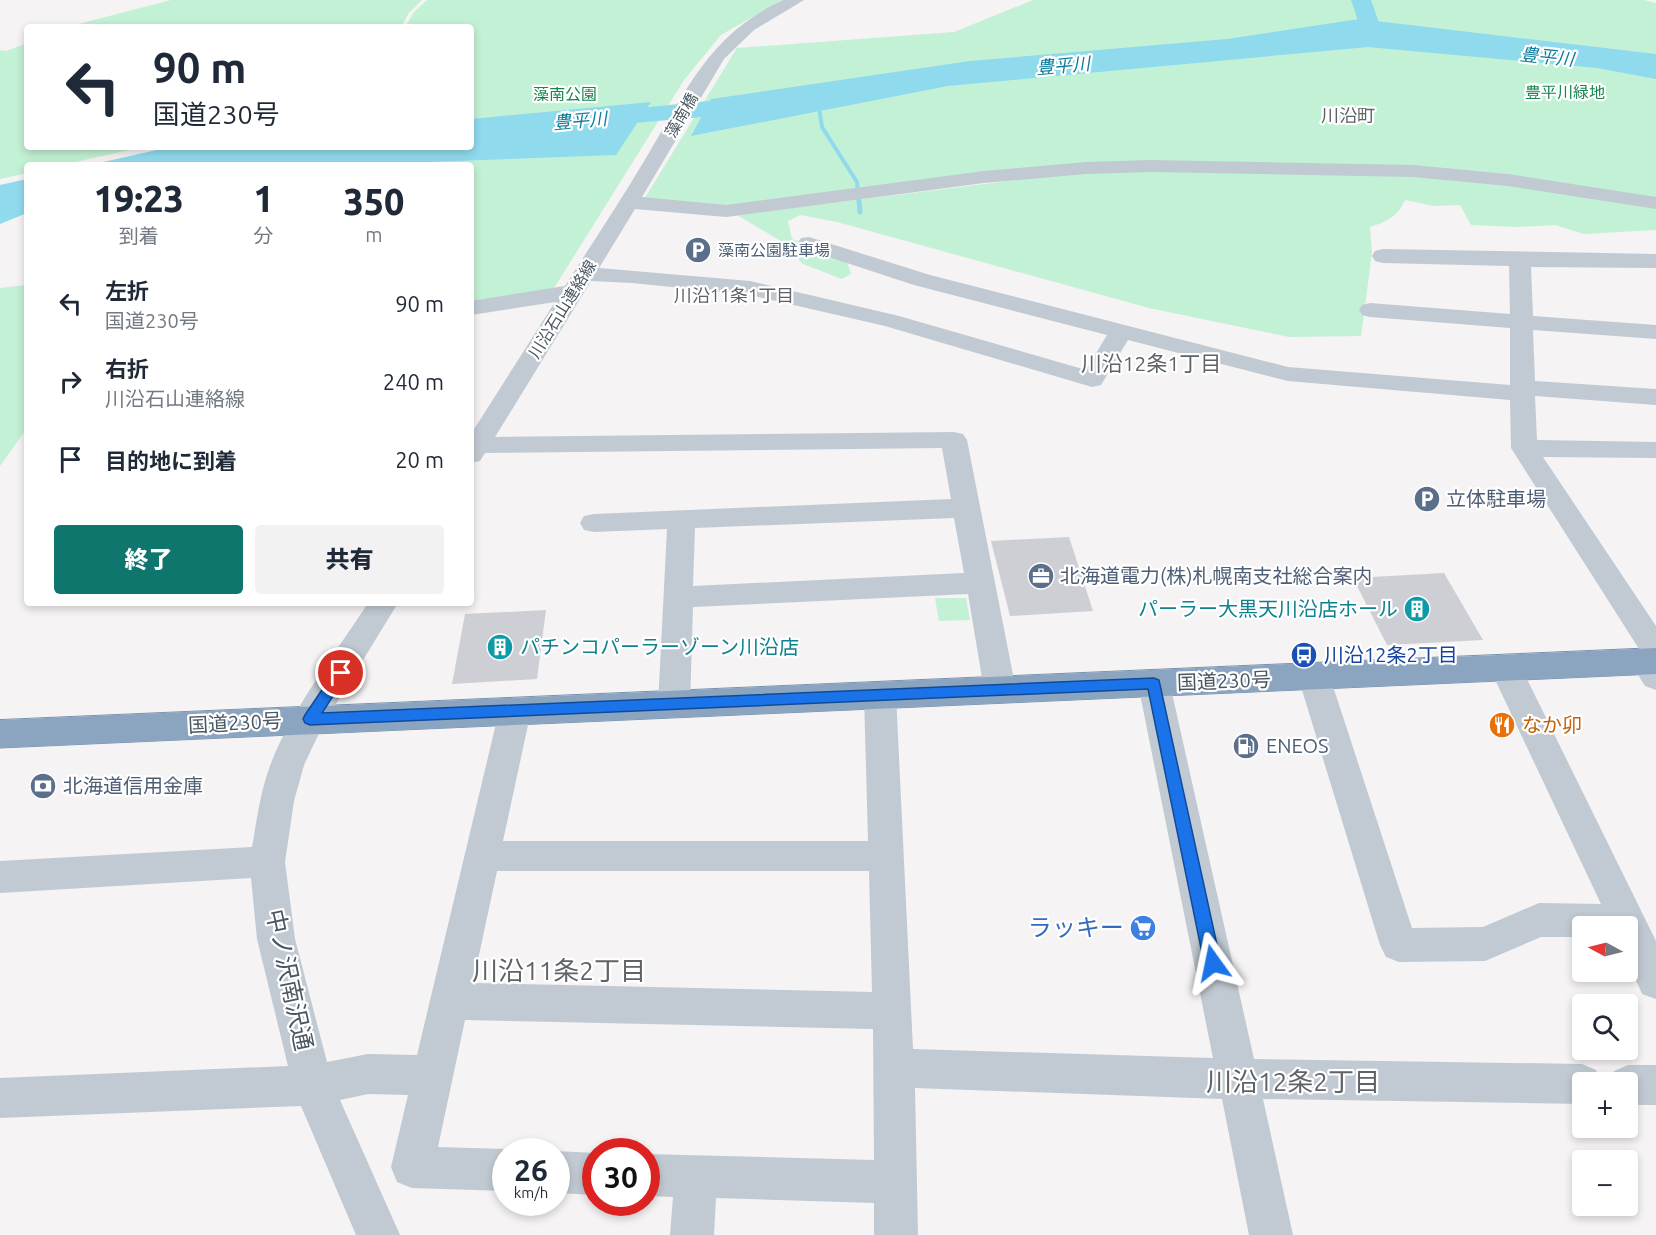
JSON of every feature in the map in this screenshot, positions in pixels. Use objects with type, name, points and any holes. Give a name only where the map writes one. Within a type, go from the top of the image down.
[{"type":"highway","name":"国道230号","points":[[0,734],[1654,663]]},
{"type":"street","name":"藻南橋","points":[[654,163],[709,66],[720,51],[741,32],[768,14],[796,0]]},
{"type":"street","name":"川沿石山連絡線","points":[[477,440],[654,163]]},
{"type":"street","points":[[629,202],[726,211],[995,176],[1086,168],[1150,166],[1413,171],[1508,180],[1656,203]]},
{"type":"street","points":[[810,243],[907,300],[1092,380],[1122,330]]},
{"type":"street","points":[[1383,256],[1656,261]]},
{"type":"street","points":[[1520,260],[1524,448],[1654,663]]},
{"type":"street","points":[[474,307],[579,283],[632,276],[907,300],[1122,330],[1288,374],[1656,398]]},
{"type":"street","points":[[1370,309],[1656,332]]},
{"type":"street","points":[[477,440],[954,441],[1000,690]]},
{"type":"street","points":[[1524,448],[1656,450]]},
{"type":"street","points":[[594,523],[965,508]]},
{"type":"street","points":[[674,705],[681,521]]},
{"type":"street","points":[[678,597],[979,583]]},
{"type":"street","points":[[310,719],[380,606]]},
{"type":"street","points":[[1506,669],[1625,916]]},
{"type":"street","points":[[1314,677],[1399,945],[1485,944],[1539,920],[1572,920]]},
{"type":"street","points":[[1154,684],[1271,1235]]},
{"type":"street","points":[[880,695],[894,1068],[896,1235]]},
{"type":"street","points":[[492,1170],[412,1167],[515,711]]},
{"type":"street","name":"中ノ沢南沢通","points":[[310,719],[287,765],[277,801],[267,862],[276,939],[312,1085],[378,1235]]},
{"type":"street","points":[[483,856],[886,856]]},
{"type":"street","points":[[0,877],[267,862]]},
{"type":"street","points":[[1638,944],[1656,981]]},
{"type":"street","points":[[450,1000],[892,1011]]},
{"type":"street","points":[[894,1068],[1237,1079],[1572,1084]]},
{"type":"street","points":[[0,1098],[312,1085],[368,1074],[432,1075]]},
{"type":"street","points":[[1638,1085],[1656,1086]]},
{"type":"street","points":[[660,1176],[896,1182]]},
{"type":"street","points":[[692,1235],[696,1177]]},
{"type":"green space","points":[[171,0],[422,0],[409,13],[403,24],[79,24]]},
{"type":"green space","name":"藻南公園","points":[[427,0],[782,0],[721,35],[684,80],[551,293],[474,305],[474,162],[330,162],[443,150],[474,150],[474,24],[407,24],[414,12]]},
{"type":"green space","name":"豊平川緑地","points":[[1033,0],[1644,0],[1656,3],[1656,200],[1536,180],[1140,163],[730,208],[643,201],[737,48],[954,32]]},
{"type":"green space","points":[[24,44],[24,150],[130,150],[76,162],[24,162],[24,174],[0,179],[0,50],[6,51]]},
{"type":"green space","points":[[1095,170],[1404,174],[1510,183],[1656,207],[1656,230],[1584,234],[1555,225],[1517,227],[1471,225],[1460,205],[1434,206],[1405,200],[1391,218],[1370,227],[1372,253],[1361,336],[1289,337],[1149,308],[837,222],[800,215],[788,221],[792,239],[847,262],[851,274],[842,279],[803,264],[781,241],[737,215]]},
{"type":"green space","points":[[24,285],[24,432],[0,466],[0,288]]},
{"type":"green space","points":[[935,598],[966,598],[970,620],[939,621]]},
{"type":"water","points":[[1359,19],[1656,54],[1656,79],[1597,68],[1368,47],[948,86],[691,136],[711,99],[970,61],[1227,39]]},
{"type":"water","points":[[651,102],[616,155],[426,162],[103,162],[157,150],[474,150],[474,119]]},
{"type":"water","points":[[24,180],[24,214],[0,224],[0,185]]},
{"type":"building","name":"北海道電力(株)札幌南支社総合案内","points":[[1069,537],[1093,611],[1010,616],[991,541]]},
{"type":"building","name":"パーラー大黒天川沿店ホール","points":[[1444,573],[1483,640],[1387,645],[1353,578]]},
{"type":"building","name":"パチンコパーラーゾーン川沿店","points":[[546,610],[537,679],[452,684],[465,614]]},
{"type":"waterway","points":[[1361,0],[1374,40]]},
{"type":"waterway","points":[[818,102],[822,127],[857,182],[859,203]]},
{"type":"waterway","name":"豊平川","points":[[590,120],[758,103]]},
{"type":"waterway","points":[[859,201],[860,212]]},
{"type":"place","name":"藻南公園駐車場","points":[[698,250]]},
{"type":"place","name":"立体駐車場","points":[[1427,499]]},
{"type":"place","name":"北海道電力(株)札幌南支社総合案内","points":[[1041,576]]},
{"type":"place","name":"パーラー大黒天川沿店ホール","points":[[1417,609]]},
{"type":"place","name":"パチンコパーラーゾーン川沿店","points":[[500,647]]},
{"type":"place","name":"川沿12条2丁目","points":[[1304,655]]},
{"type":"place","name":"なか卯","points":[[1502,725]]},
{"type":"place","name":"ENEOS","points":[[1246,746]]},
{"type":"place","name":"北海道信用金庫","points":[[43,786]]},
{"type":"place","name":"ラッキー","points":[[1143,928]]},
{"type":"district","name":"川沿町","points":[[1348,116]]},
{"type":"district","name":"川沿11条1丁目","points":[[734,296]]},
{"type":"district","name":"川沿12条1丁目","points":[[1151,364]]},
{"type":"district","name":"川沿11条2丁目","points":[[559,971]]},
{"type":"district","name":"川沿12条2丁目","points":[[1293,1082]]},
{"type":"route","points":[[341,673],[310,719],[1154,684],[1213,963]]}]
